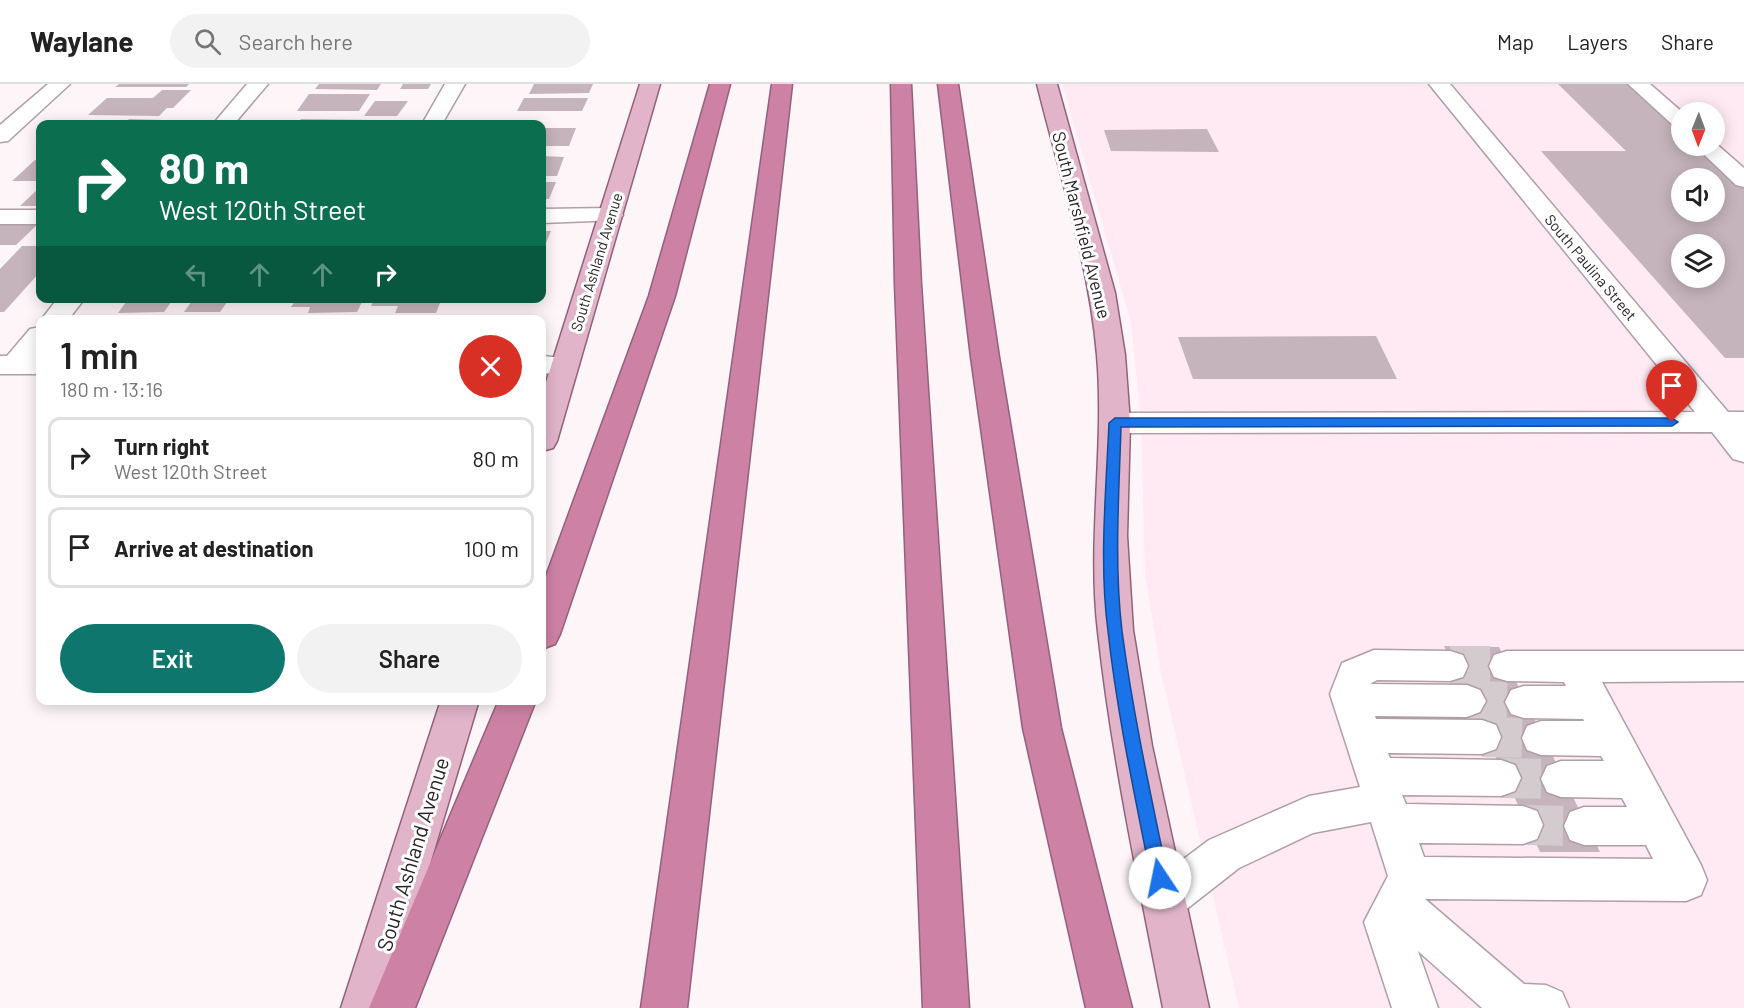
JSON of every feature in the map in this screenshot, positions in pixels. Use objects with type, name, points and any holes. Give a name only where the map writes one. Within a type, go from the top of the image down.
[{"type":"highway","points":[[546,623],[662,296],[720,84]]},
{"type":"highway","points":[[664,1008],[782,84]]},
{"type":"highway","points":[[901,84],[908,284],[946,1008]]},
{"type":"highway","points":[[948,84],[985,357],[1042,728],[1109,1008]]},
{"type":"highway","points":[[392,1008],[516,705]]},
{"type":"main road","name":"South Ashland Avenue","points":[[546,413],[553,365],[611,215],[650,84]]},
{"type":"main road","name":"South Marshfield Avenue","points":[[1047,84],[1102,293],[1111,355],[1115,423],[1111,536],[1115,630],[1133,746],[1186,1008]]},
{"type":"main road","name":"South Ashland Avenue","points":[[364,1008],[458,705]]},
{"type":"street","points":[[0,136],[60,84]]},
{"type":"street","points":[[226,120],[258,84]]},
{"type":"street","points":[[434,120],[455,84]]},
{"type":"street","name":"South Paulina Street","points":[[1439,84],[1732,422],[1744,451]]},
{"type":"street","points":[[1638,84],[1671,113]]},
{"type":"street","points":[[1717,156],[1744,180]]},
{"type":"street","points":[[546,216],[611,215]]},
{"type":"street","points":[[0,217],[36,216]]},
{"type":"street","points":[[58,315],[68,303]]},
{"type":"street","points":[[18,365],[36,340]]},
{"type":"street","points":[[1115,423],[1732,422]]},
{"type":"street","points":[[1450,666],[1374,664],[1355,674],[1348,694],[1384,800],[1403,890],[1515,1007],[1546,1008]]},
{"type":"street","points":[[1507,666],[1575,668],[1744,666]]},
{"type":"street","points":[[1403,890],[1686,880],[1575,668]]},
{"type":"street","points":[[1351,700],[1467,701]]},
{"type":"street","points":[[1524,702],[1593,703]]},
{"type":"street","points":[[1363,736],[1482,737]]},
{"type":"street","points":[[1541,738],[1613,740]]},
{"type":"street","points":[[1164,900],[1224,854],[1308,815],[1501,778]]},
{"type":"street","points":[[1561,779],[1633,780]]},
{"type":"street","points":[[1384,800],[1523,825]]},
{"type":"street","points":[[1584,826],[1658,826]]},
{"type":"street","points":[[1403,890],[1386,922],[1415,1008]]},
{"type":"shaded area","points":[[1062,84],[1744,84],[1744,1008],[1239,1008],[1161,672],[1145,573],[1141,418],[1131,322]]},
{"type":"building","points":[[119,84],[189,84],[186,87],[115,87]]},
{"type":"building","points":[[319,84],[381,84],[377,90],[315,89]]},
{"type":"building","points":[[403,84],[431,84],[428,89],[400,89]]},
{"type":"building","points":[[534,84],[593,84],[589,93],[529,94]]},
{"type":"building","points":[[1558,84],[1629,84],[1671,121],[1671,156],[1709,156],[1722,168],[1671,168],[1671,222],[1725,222],[1725,171],[1744,188],[1744,358],[1725,358],[1541,151],[1626,151]]},
{"type":"building","points":[[162,90],[191,90],[173,108],[167,108],[159,116],[88,115],[107,98],[153,98]]},
{"type":"building","points":[[309,94],[370,94],[359,111],[297,111]]},
{"type":"building","points":[[524,98],[588,98],[582,111],[517,111]]},
{"type":"building","points":[[375,101],[408,101],[397,116],[364,116]]},
{"type":"building","points":[[301,119],[376,120],[300,120]]},
{"type":"building","points":[[546,128],[576,128],[569,146],[546,146]]},
{"type":"building","points":[[1207,129],[1219,152],[1111,151],[1104,130]]},
{"type":"building","points":[[546,156],[564,157],[557,176],[546,176]]},
{"type":"building","points":[[35,160],[36,160],[36,181],[12,181]]},
{"type":"building","points":[[546,182],[556,182],[549,199],[546,199]]},
{"type":"building","points":[[36,191],[36,206],[20,206]]},
{"type":"building","points":[[36,223],[36,226],[16,245],[0,245],[0,224]]},
{"type":"building","points":[[546,231],[551,231],[546,243]]},
{"type":"building","points":[[22,246],[36,246],[36,276],[4,312],[0,312],[0,269]]},
{"type":"building","points":[[125,303],[170,303],[164,312],[118,313]]},
{"type":"building","points":[[190,303],[226,303],[220,312],[184,312]]},
{"type":"building","points":[[294,303],[362,303],[357,312],[308,313],[310,307],[291,307]]},
{"type":"building","points":[[372,303],[440,303],[436,313],[395,313],[398,306],[371,306]]},
{"type":"building","points":[[1376,336],[1397,379],[1193,379],[1178,337]]},
{"type":"building","points":[[1444,646],[1499,647],[1600,852],[1540,852]]},
{"type":"tunnel","points":[[1450,666],[1507,666]]},
{"type":"tunnel","points":[[1467,701],[1524,702]]},
{"type":"tunnel","points":[[1482,737],[1541,738]]},
{"type":"tunnel","points":[[1501,778],[1561,779]]},
{"type":"tunnel","points":[[1523,825],[1584,826]]},
{"type":"route","points":[[1160,878],[1133,746],[1115,630],[1111,536],[1115,423],[1672,422]]}]
